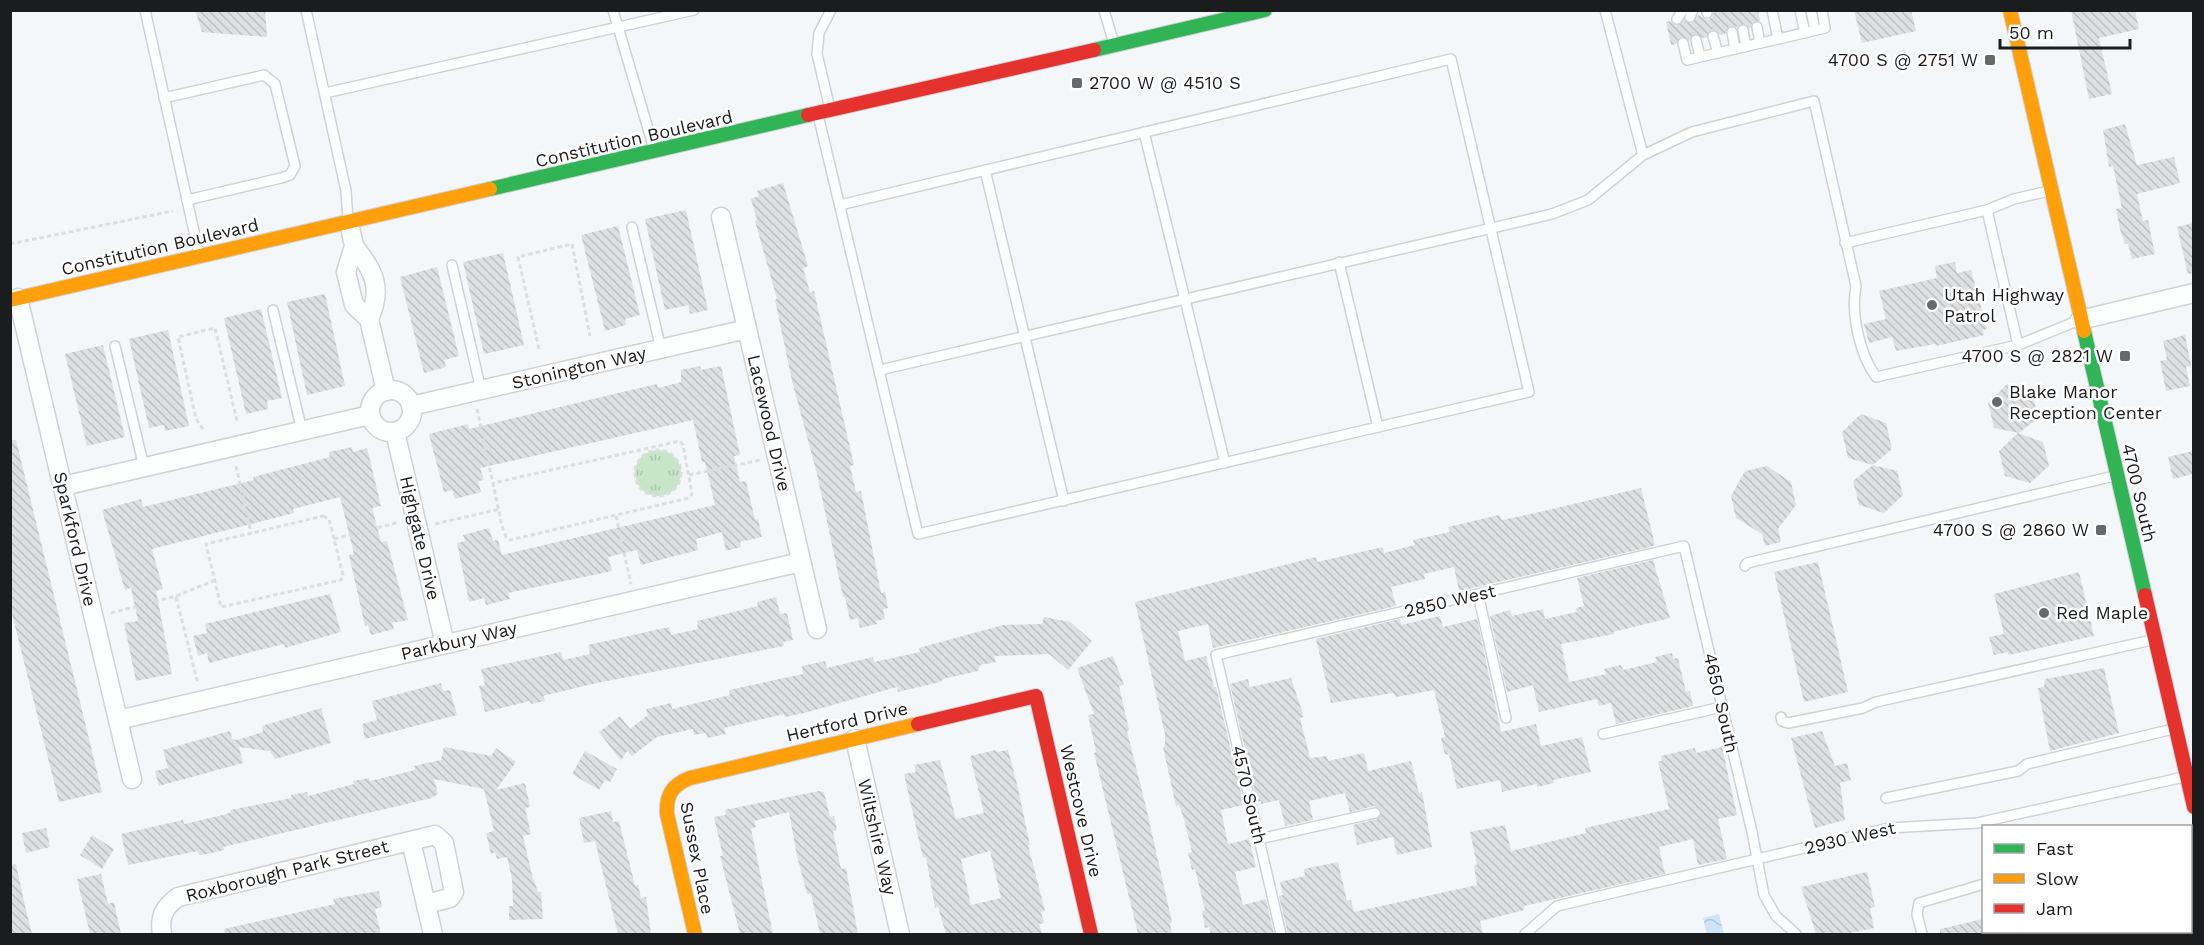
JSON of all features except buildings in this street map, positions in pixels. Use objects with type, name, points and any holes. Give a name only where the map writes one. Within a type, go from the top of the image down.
[{"type":"main road","name":"Constitution Boulevard","points":[[14,299],[1265,10]]},
{"type":"main road","name":"4700 South","points":[[2010,10],[2193,807]]},
{"type":"main road","name":"Hertford Drive","points":[[670,790],[690,777],[1036,696]]},
{"type":"main road","name":"Westcove Drive","points":[[1036,696],[1091,934]]},
{"type":"main road","name":"Sussex Place","points":[[670,790],[667,798],[667,814],[695,934]]},
{"type":"street","name":"Lacewood Drive","points":[[720,217],[817,629]]},
{"type":"street","points":[[349,222],[354,246],[370,267],[378,300],[369,319],[386,391]]},
{"type":"street","points":[[2080,320],[2193,293]]},
{"type":"street","name":"Sparkford Drive","points":[[14,299],[63,486],[132,779]]},
{"type":"street","name":"Stonington Way","points":[[411,406],[747,329]]},
{"type":"street","points":[[386,391],[404,395],[411,406],[409,423],[395,432],[381,430],[374,424],[370,415],[374,400],[386,391]]},
{"type":"street","points":[[63,486],[370,415]]},
{"type":"street","name":"Highgate Drive","points":[[395,432],[445,644]]},
{"type":"street","name":"Parkbury Way","points":[[118,720],[801,562]]},
{"type":"street","name":"Wiltshire Way","points":[[855,739],[900,934]]},
{"type":"street","name":"Roxborough Park Street","points":[[162,934],[161,922],[165,908],[186,894],[435,835],[441,837],[454,887],[450,898],[426,904]]},
{"type":"street","name":"Roxborough Park Street","points":[[411,841],[432,934]]},
{"type":"lane","points":[[145,10],[200,256]]},
{"type":"lane","points":[[306,10],[346,190],[349,222]]},
{"type":"lane","points":[[613,10],[654,152]]},
{"type":"lane","points":[[325,93],[617,29],[661,14],[694,10]]},
{"type":"lane","points":[[831,10],[819,33],[817,54],[824,113],[840,205],[918,534],[1529,392],[1451,59],[840,205]]},
{"type":"lane","points":[[1104,10],[1114,46]]},
{"type":"lane","points":[[1605,10],[1642,155]]},
{"type":"lane","points":[[1772,10],[1778,39]]},
{"type":"lane","points":[[1800,10],[1805,33]]},
{"type":"lane","points":[[1811,10],[1815,30]]},
{"type":"lane","points":[[1683,42],[1687,60],[1805,33],[1826,28],[1822,10]]},
{"type":"lane","points":[[1677,19],[1689,13]]},
{"type":"lane","points":[[1757,27],[1760,43]]},
{"type":"lane","points":[[1743,30],[1746,46]]},
{"type":"lane","points":[[1732,32],[1735,49]]},
{"type":"lane","points":[[1713,36],[1718,53]]},
{"type":"lane","points":[[1696,40],[1700,56]]},
{"type":"lane","points":[[164,98],[264,75],[271,78],[275,84],[295,166],[290,175],[281,178],[187,200]]},
{"type":"lane","points":[[880,370],[1552,214],[1588,200],[1642,155],[1692,132],[1814,101],[1856,286],[1852,305],[1868,364],[1876,377],[2018,345],[2080,320]]},
{"type":"lane","points":[[1144,132],[1225,463]]},
{"type":"lane","points":[[985,170],[1064,501]]},
{"type":"lane","points":[[1845,243],[1987,210],[2014,199],[2050,191]]},
{"type":"lane","points":[[1987,210],[2018,345]]},
{"type":"lane","points":[[632,227],[661,349]]},
{"type":"lane","points":[[1339,262],[1378,427]]},
{"type":"lane","points":[[452,265],[481,390]]},
{"type":"lane","points":[[273,310],[302,431]]},
{"type":"lane","points":[[115,346],[144,467]]},
{"type":"lane","points":[[1745,566],[1747,562],[2116,475]]},
{"type":"lane","name":"2850 West","points":[[1216,655],[1684,546]]},
{"type":"lane","name":"4650 South","points":[[1684,546],[1767,902],[1796,934]]},
{"type":"lane","points":[[1478,594],[1506,718]]},
{"type":"lane","points":[[1781,717],[1782,721],[1788,723],[1852,710],[1876,702],[2154,640]]},
{"type":"lane","name":"4570 South","points":[[1216,655],[1281,934]]},
{"type":"lane","points":[[1603,734],[1722,708]]},
{"type":"lane","points":[[1886,798],[2018,771],[2027,764],[2175,729]]},
{"type":"lane","name":"2930 West","points":[[1525,934],[1557,906],[1889,828],[1920,824],[1960,825],[1994,820],[2186,777]]},
{"type":"lane","points":[[1259,840],[1375,813]]},
{"type":"lane","points":[[1922,934],[1917,914],[1920,903],[1982,884]]},
{"type":"path","points":[[10,244],[173,211]]},
{"type":"path","points":[[538,349],[518,257],[529,254],[572,244],[590,336]]},
{"type":"path","points":[[202,429],[196,419],[178,337],[215,328],[237,421]]},
{"type":"path","points":[[477,410],[493,483],[500,509],[501,526],[510,540],[689,498],[692,494],[683,445],[680,441],[493,483]]},
{"type":"path","points":[[655,450],[670,452],[680,464],[682,471],[677,486],[665,495],[657,496],[644,491],[636,478],[637,463],[642,456],[655,450]]},
{"type":"path","points":[[689,475],[760,460]]},
{"type":"path","points":[[236,466],[251,533]]},
{"type":"path","points":[[435,524],[500,509]]},
{"type":"path","points":[[616,515],[631,584]]},
{"type":"path","points":[[323,516],[329,519],[343,575],[341,580],[226,608],[221,607],[218,603],[206,544],[251,533],[323,516]]},
{"type":"path","points":[[334,538],[401,522]]},
{"type":"path","points":[[111,613],[176,596],[213,581]]},
{"type":"path","points":[[176,596],[199,686]]},
{"type":"green space","points":[[658,450],[674,457],[681,473],[674,489],[658,496],[642,489],[635,473],[642,457]]},
{"type":"water","points":[[1719,914],[1724,934],[1707,934],[1703,918]]},
{"type":"traffic: fast","points":[[1094,50],[1265,10]]},
{"type":"traffic: fast","points":[[490,189],[808,115]]},
{"type":"traffic: fast","points":[[2084,331],[2145,595]]},
{"type":"traffic: slow","points":[[2010,10],[2084,331]]},
{"type":"traffic: slow","points":[[10,300],[490,189]]},
{"type":"traffic: slow","points":[[695,934],[667,814],[669,796],[675,787],[690,778],[918,724]]},
{"type":"traffic: jam","points":[[808,115],[1094,50]]},
{"type":"traffic: jam","points":[[2145,595],[2194,807]]},
{"type":"traffic: jam","points":[[918,724],[1036,696],[1091,934]]},
{"type":"place","name":"4700 S @ 2751 W","points":[[1990,60]]},
{"type":"place","name":"2700 W @ 4510 S","points":[[1077,83]]},
{"type":"place","name":"Utah Highway Patrol","points":[[1932,305]]},
{"type":"place","name":"4700 S @ 2821 W","points":[[2125,356]]},
{"type":"place","name":"Blake Manor Reception Center","points":[[1997,402]]},
{"type":"place","name":"4700 S @ 2860 W","points":[[2101,530]]},
{"type":"place","name":"Red Maple","points":[[2044,613]]}]
